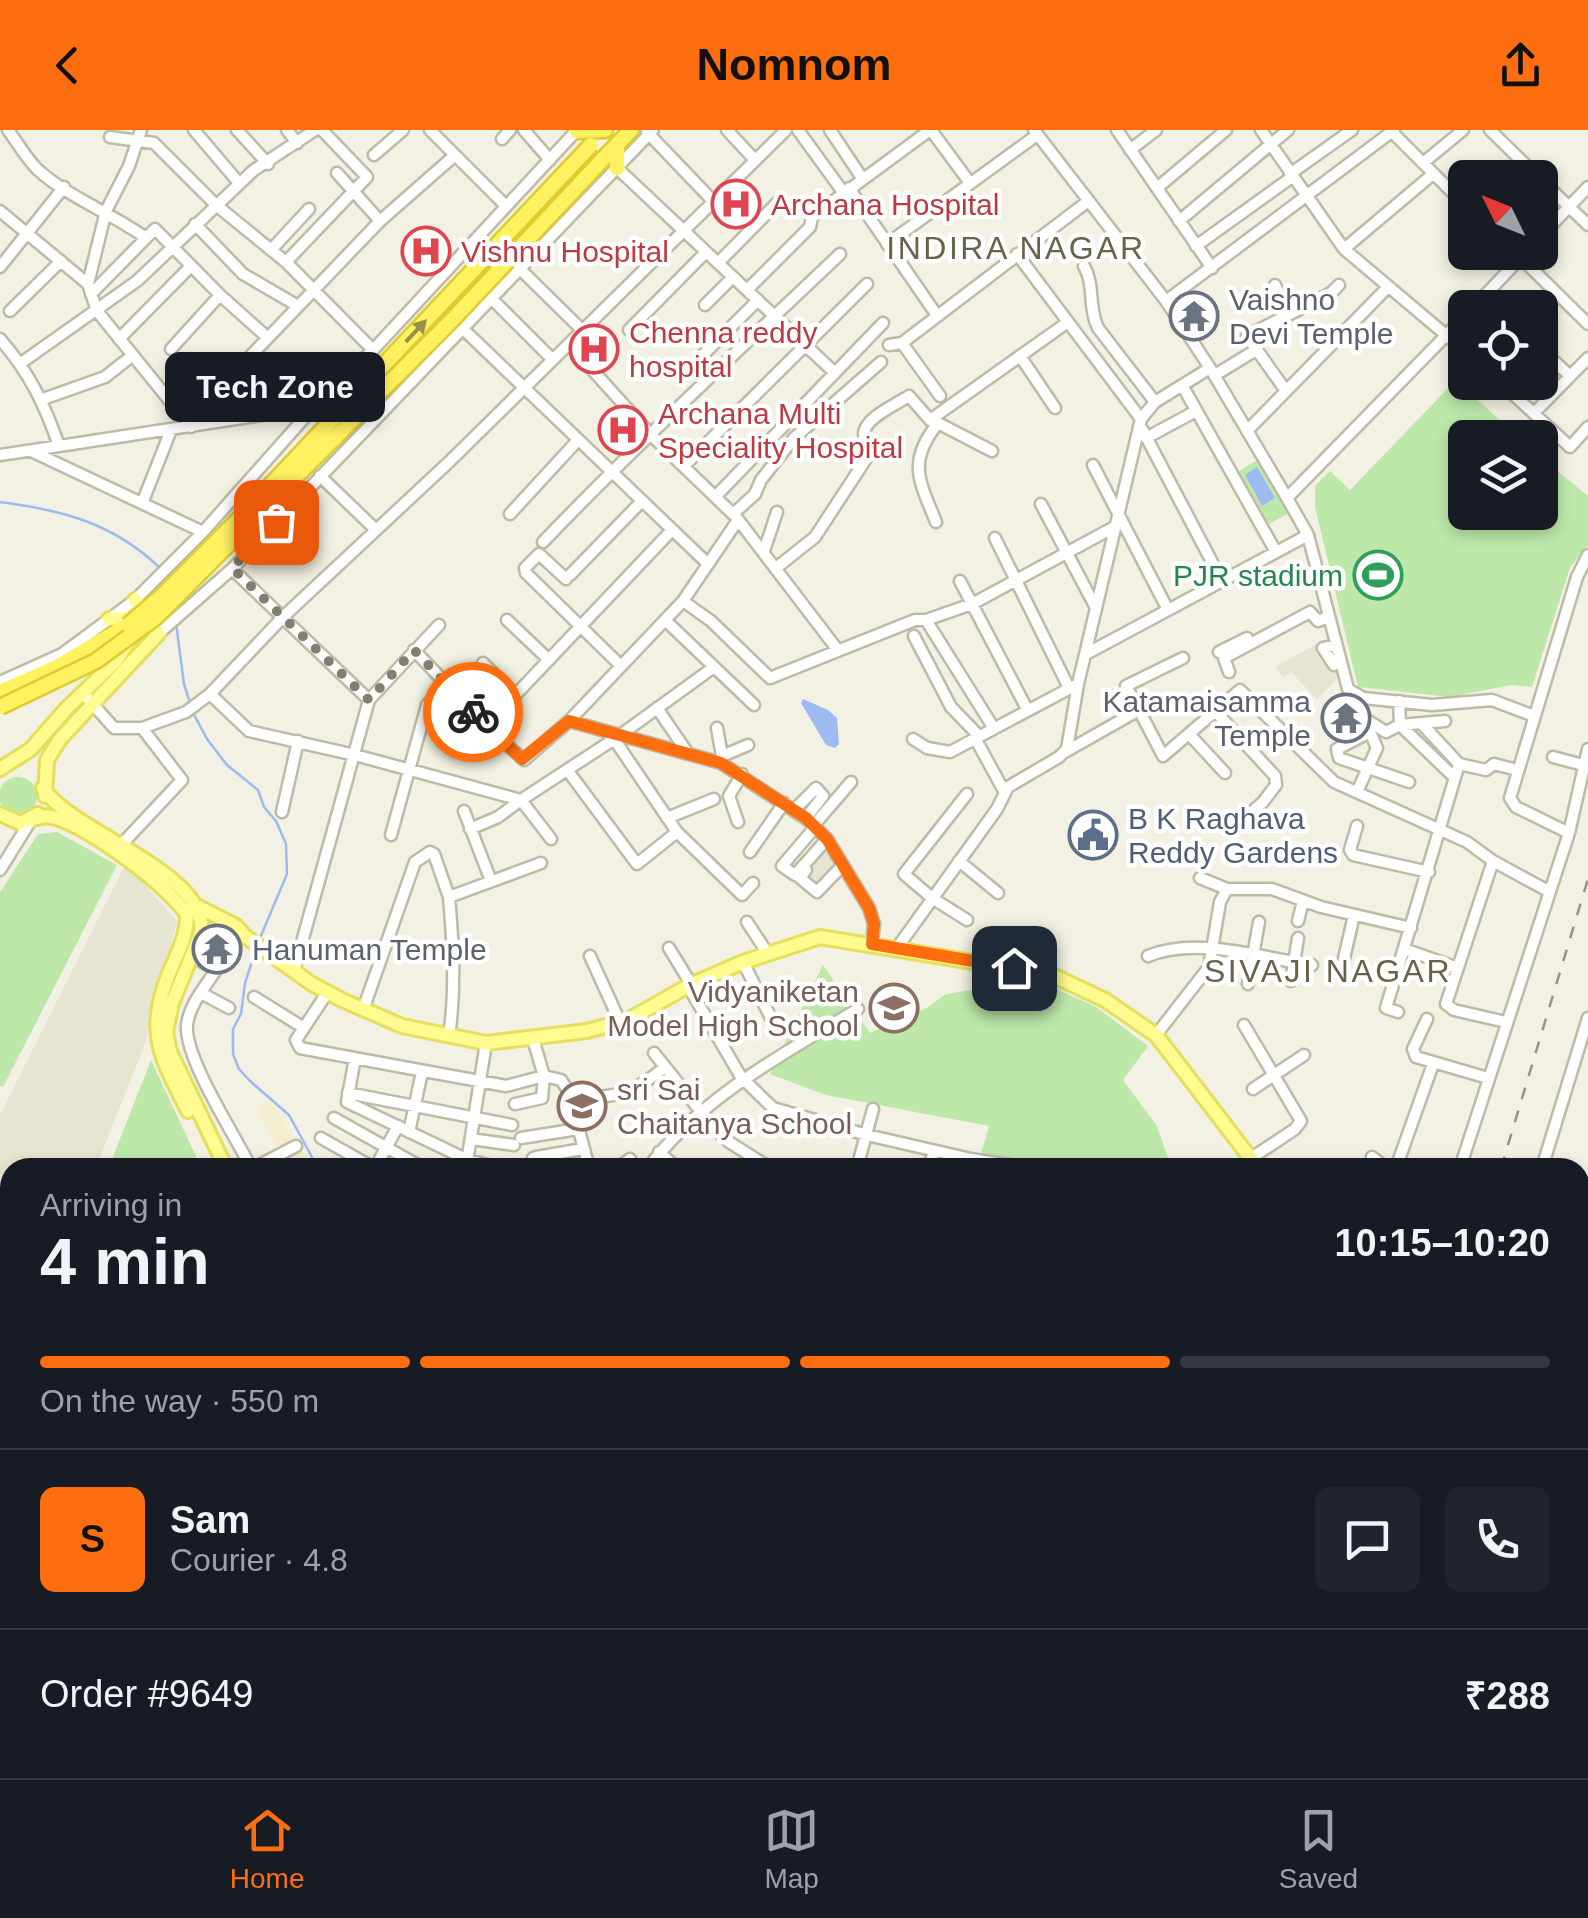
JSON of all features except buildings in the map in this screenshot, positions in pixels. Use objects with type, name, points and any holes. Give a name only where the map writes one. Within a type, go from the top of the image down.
[{"type":"highway","points":[[577,130],[605,130]]},
{"type":"highway","points":[[0,692],[104,641],[163,595],[605,130]]},
{"type":"highway","points":[[0,707],[96,661],[156,618],[610,164],[617,145],[631,130]]},
{"type":"main road","points":[[0,769],[31,750],[158,634],[135,600]]},
{"type":"main road","points":[[32,819],[42,808],[51,752],[135,629],[128,618],[109,620]]},
{"type":"main road","points":[[108,669],[131,662]]},
{"type":"main road","points":[[43,788],[62,810],[122,844],[199,912],[253,942],[327,993],[402,1026],[486,1043],[534,1039],[620,1022],[743,962],[820,936],[872,944],[1052,975],[1106,1000],[1156,1036],[1250,1158]]},
{"type":"main road","points":[[0,814],[14,822],[45,816],[66,822],[183,898],[186,936],[156,1015],[165,1054],[212,1158]]},
{"type":"main road","points":[[199,912],[201,933],[168,1014],[165,1054],[221,1158]]},
{"type":"street","points":[[194,130],[239,184]]},
{"type":"street","points":[[237,130],[268,164]]},
{"type":"street","points":[[287,130],[297,143]]},
{"type":"street","points":[[21,363],[97,311],[173,248],[239,184],[315,130]]},
{"type":"street","points":[[286,262],[368,177],[322,130]]},
{"type":"street","points":[[374,155],[403,130]]},
{"type":"street","points":[[430,130],[506,206]]},
{"type":"street","points":[[524,130],[550,160]]},
{"type":"street","points":[[0,682],[62,654],[135,600],[577,130]]},
{"type":"street","points":[[727,130],[754,159]]},
{"type":"street","points":[[86,698],[114,728],[142,728],[186,712],[208,695],[283,617],[570,344],[786,130]]},
{"type":"street","points":[[798,130],[936,314]]},
{"type":"street","points":[[830,130],[862,178]]},
{"type":"street","points":[[746,290],[810,227],[812,217],[930,130],[970,184]]},
{"type":"street","points":[[1117,130],[1212,268]]},
{"type":"street","points":[[1130,150],[1156,130]]},
{"type":"street","points":[[1156,188],[1226,130]]},
{"type":"street","points":[[1261,130],[1359,267],[1448,335],[1288,498]]},
{"type":"street","points":[[1179,221],[1288,130]]},
{"type":"street","points":[[1196,246],[1352,130]]},
{"type":"street","points":[[1423,163],[1463,130]]},
{"type":"street","points":[[1490,130],[1521,160]]},
{"type":"street","points":[[4,131],[37,169],[146,238]]},
{"type":"street","points":[[158,634],[232,568],[520,268],[610,164],[649,131],[712,200]]},
{"type":"street","points":[[1166,301],[1393,131],[1448,188]]},
{"type":"street","points":[[887,244],[1035,132],[1166,301],[1212,371],[1308,535],[1340,662],[1378,748],[1357,792]]},
{"type":"street","points":[[90,289],[106,211],[129,166],[139,135]]},
{"type":"street","points":[[110,137],[139,135],[154,143],[216,205],[286,262],[374,350]]},
{"type":"street","points":[[206,362],[240,367],[380,221],[454,156]]},
{"type":"street","points":[[610,164],[835,373]]},
{"type":"street","points":[[337,173],[380,221]]},
{"type":"street","points":[[1344,249],[1433,174]]},
{"type":"street","points":[[2,262],[64,187]]},
{"type":"street","points":[[1558,217],[1588,187]]},
{"type":"street","points":[[1558,196],[1588,225]]},
{"type":"street","points":[[718,263],[779,200]]},
{"type":"street","points":[[889,344],[902,343],[1088,202]]},
{"type":"street","points":[[271,250],[309,209]]},
{"type":"street","points":[[0,211],[90,289],[97,311],[191,427]]},
{"type":"street","points":[[195,224],[243,274],[298,306]]},
{"type":"street","points":[[90,289],[155,229],[268,338]]},
{"type":"street","points":[[629,330],[706,252]]},
{"type":"street","points":[[543,542],[611,471],[840,254]]},
{"type":"street","points":[[1017,254],[1143,428],[1222,581]]},
{"type":"street","points":[[10,312],[61,261]]},
{"type":"street","points":[[119,339],[191,266]]},
{"type":"street","points":[[1084,266],[1090,278],[1098,328],[1154,402]]},
{"type":"street","points":[[520,268],[582,331]]},
{"type":"street","points":[[1489,290],[1506,270]]},
{"type":"street","points":[[1536,270],[1588,324]]},
{"type":"street","points":[[706,305],[733,277]]},
{"type":"street","points":[[684,466],[867,284]]},
{"type":"street","points":[[1286,391],[1248,340],[1249,334],[1331,293],[1339,285]]},
{"type":"street","points":[[1275,286],[1288,314]]},
{"type":"street","points":[[1248,431],[1388,287]]},
{"type":"street","points":[[171,349],[220,295]]},
{"type":"street","points":[[491,298],[552,360]]},
{"type":"street","points":[[682,376],[758,300]]},
{"type":"street","points":[[936,522],[918,478],[917,460],[934,421],[1068,322]]},
{"type":"street","points":[[716,496],[883,323]]},
{"type":"street","points":[[462,328],[707,563]]},
{"type":"street","points":[[0,339],[21,363],[42,398],[59,446]]},
{"type":"street","points":[[902,343],[940,396]]},
{"type":"street","points":[[570,344],[652,436],[736,517],[837,650]]},
{"type":"street","points":[[1064,753],[1073,686],[1086,654],[1143,428],[1154,402],[1256,350]]},
{"type":"street","points":[[42,398],[105,377],[133,355]]},
{"type":"street","points":[[1020,356],[1055,408]]},
{"type":"street","points":[[1534,414],[1588,358]]},
{"type":"street","points":[[414,650],[524,760],[569,721],[684,601],[736,517],[794,438],[881,362]]},
{"type":"street","points":[[1558,365],[1570,376]]},
{"type":"street","points":[[1182,385],[1276,552]]},
{"type":"street","points":[[776,568],[815,536],[866,459],[867,424],[909,396],[934,421],[992,451]]},
{"type":"street","points":[[1519,400],[1570,447],[1588,427]]},
{"type":"street","points":[[0,455],[314,408]]},
{"type":"street","points":[[1143,428],[1196,411]]},
{"type":"street","points":[[142,502],[171,430]]},
{"type":"street","points":[[510,514],[578,440]]},
{"type":"street","points":[[30,451],[203,532]]},
{"type":"street","points":[[1093,465],[1168,610]]},
{"type":"street","points":[[264,466],[298,499]]},
{"type":"street","points":[[320,476],[376,530]]},
{"type":"street","points":[[549,596],[642,501]]},
{"type":"street","points":[[1041,504],[1097,609]]},
{"type":"street","points":[[764,550],[777,512]]},
{"type":"street","points":[[684,601],[712,622],[770,678],[915,620],[972,604],[1119,521]]},
{"type":"street","points":[[486,726],[672,530]]},
{"type":"street","points":[[1086,654],[1308,535]]},
{"type":"street","points":[[995,538],[1073,686]]},
{"type":"street","points":[[568,577],[537,554],[525,571],[621,666]]},
{"type":"street","points":[[1569,833],[1512,802],[1517,770],[1588,555]]},
{"type":"street","points":[[232,568],[369,700]]},
{"type":"street","points":[[960,582],[1028,709]]},
{"type":"street","points":[[1219,652],[1324,599]]},
{"type":"street","points":[[1229,672],[1224,658],[1310,612],[1318,620],[1328,617]]},
{"type":"street","points":[[508,620],[549,660]]},
{"type":"street","points":[[665,620],[754,705]]},
{"type":"street","points":[[926,620],[994,726]]},
{"type":"street","points":[[294,972],[369,700],[439,625]]},
{"type":"street","points":[[914,636],[950,707],[977,737],[1004,791]]},
{"type":"street","points":[[1183,658],[1126,686],[1163,756],[1240,690],[1323,775],[1440,828],[1550,892]]},
{"type":"street","points":[[483,664],[515,695]]},
{"type":"street","points":[[470,829],[498,817],[714,667]]},
{"type":"street","points":[[391,835],[427,705],[446,684]]},
{"type":"street","points":[[913,739],[927,748],[947,752],[1073,686]]},
{"type":"street","points":[[1353,694],[1432,705],[1492,700],[1534,716]]},
{"type":"street","points":[[208,695],[249,731],[521,800],[551,838]]},
{"type":"street","points":[[1399,700],[1400,726],[1454,777]]},
{"type":"street","points":[[657,708],[686,752]]},
{"type":"street","points":[[897,948],[997,809],[1004,791],[1139,710]]},
{"type":"street","points":[[1216,712],[1275,776],[1276,785],[1264,802],[1233,829]]},
{"type":"street","points":[[1365,719],[1384,732],[1400,726],[1446,721]]},
{"type":"street","points":[[569,721],[616,738],[720,759],[812,823],[828,841],[869,908],[874,924],[872,944]]},
{"type":"street","points":[[1422,724],[1459,764],[1486,770],[1494,764],[1517,770]]},
{"type":"street","points":[[122,844],[182,780],[142,728]]},
{"type":"street","points":[[716,728],[720,759]]},
{"type":"street","points":[[1370,732],[1337,749],[1339,758],[1409,782]]},
{"type":"street","points":[[1189,734],[1225,772]]},
{"type":"street","points":[[616,738],[677,832],[742,895],[754,884]]},
{"type":"street","points":[[282,812],[298,741]]},
{"type":"street","points":[[720,759],[748,745]]},
{"type":"street","points":[[1463,1158],[1569,833],[1588,749]]},
{"type":"street","points":[[1553,758],[1583,766]]},
{"type":"street","points":[[1398,1012],[1386,1008],[1459,764]]},
{"type":"street","points":[[568,770],[637,864],[677,832]]},
{"type":"street","points":[[738,822],[729,796],[742,774]]},
{"type":"street","points":[[828,841],[795,875],[782,866],[812,823],[851,782]]},
{"type":"street","points":[[750,852],[789,807],[816,788],[823,796],[812,823]]},
{"type":"street","points":[[967,794],[904,871],[932,898],[968,920]]},
{"type":"street","points":[[667,818],[714,799]]},
{"type":"street","points":[[464,811],[491,881]]},
{"type":"street","points":[[0,870],[32,819]]},
{"type":"street","points":[[1357,826],[1352,855],[1428,872]]},
{"type":"street","points":[[828,841],[800,878],[817,892],[843,865]]},
{"type":"street","points":[[362,1010],[415,862],[430,852],[449,896],[453,945],[450,1036]]},
{"type":"street","points":[[959,861],[998,893]]},
{"type":"street","points":[[1494,861],[1446,1004],[1448,1008],[1506,1022]]},
{"type":"street","points":[[449,896],[541,863]]},
{"type":"street","points":[[1200,878],[1227,890],[1272,890],[1411,928]]},
{"type":"street","points":[[1156,1036],[1206,972],[1221,895],[1227,890]]},
{"type":"street","points":[[1298,921],[1303,901]]},
{"type":"street","points":[[1343,963],[1354,915]]},
{"type":"street","points":[[747,922],[768,954]]},
{"type":"street","points":[[1248,984],[1259,922]]},
{"type":"street","points":[[1291,981],[1298,938]]},
{"type":"street","points":[[669,948],[745,1080],[773,1108],[867,1135],[974,1158]]},
{"type":"street","points":[[1404,948],[1458,968]]},
{"type":"street","points":[[1148,956],[1170,949],[1212,950],[1312,965]]},
{"type":"street","points":[[192,956],[216,970],[192,1008],[187,1027],[192,1056],[248,1158]]},
{"type":"street","points":[[590,956],[620,1022]]},
{"type":"street","points":[[743,962],[772,1020]]},
{"type":"street","points":[[202,993],[228,1008]]},
{"type":"street","points":[[327,993],[296,1040],[300,1048],[506,1086],[544,1076],[561,1080],[572,1100],[586,1158]]},
{"type":"street","points":[[254,998],[304,1028]]},
{"type":"street","points":[[655,1158],[701,1113],[745,1080],[858,1009]]},
{"type":"street","points":[[1545,1158],[1588,1018]]},
{"type":"street","points":[[1426,1019],[1413,1052],[1416,1058],[1488,1078]]},
{"type":"street","points":[[1244,1025],[1301,1121],[1260,1158]]},
{"type":"street","points":[[515,1104],[542,1098],[544,1076],[534,1039]]},
{"type":"street","points":[[468,1158],[486,1043]]},
{"type":"street","points":[[654,1053],[701,1113],[729,1142],[754,1158]]},
{"type":"street","points":[[1253,1089],[1304,1055]]},
{"type":"street","points":[[355,1058],[347,1102],[456,1158]]},
{"type":"street","points":[[1400,1158],[1433,1064]]},
{"type":"street","points":[[572,1100],[637,1090],[664,1067]]},
{"type":"street","points":[[380,1158],[404,1129],[416,1106],[422,1072]]},
{"type":"street","points":[[348,1093],[512,1125]]},
{"type":"street","points":[[860,1158],[874,1109]]},
{"type":"street","points":[[334,1118],[405,1158]]},
{"type":"street","points":[[471,1139],[518,1142],[578,1129]]},
{"type":"street","points":[[321,1138],[356,1158]]},
{"type":"street","points":[[273,1158],[296,1146]]},
{"type":"street","points":[[548,1158],[583,1148]]},
{"type":"street","points":[[932,1158],[934,1150]]},
{"type":"street","points":[[659,1152],[666,1158]]},
{"type":"shaded area","points":[[1331,636],[1340,675],[1317,699],[1291,672],[1284,677],[1275,667]]},
{"type":"shaded area","points":[[824,846],[841,870],[813,897],[794,878]]},
{"type":"shaded area","points":[[126,863],[177,921],[144,1047],[100,1158],[0,1158],[0,1115]]},
{"type":"shaded area","points":[[271,1101],[306,1158],[278,1158],[282,1156],[256,1108]]},
{"type":"green space","name":"PJR stadium","points":[[1448,388],[1448,400],[1478,400],[1500,420],[1448,420],[1448,530],[1558,530],[1558,472],[1588,496],[1588,545],[1570,568],[1532,687],[1511,685],[1450,697],[1358,687],[1315,507],[1315,486],[1330,471],[1350,490]]},
{"type":"green space","points":[[1259,459],[1291,512],[1269,524],[1238,472]]},
{"type":"green space","points":[[18,777],[32,782],[37,796],[32,810],[18,815],[4,810],[-1,796],[4,782]]},
{"type":"green space","points":[[57,832],[117,865],[3,1087],[0,892],[38,834]]},
{"type":"green space","points":[[823,965],[870,1033],[928,1007],[946,994],[1028,981],[1096,1007],[1148,1046],[1123,1080],[1157,1126],[1168,1158],[980,1158],[989,1126],[826,1095],[770,1074]]},
{"type":"green space","points":[[151,1060],[197,1158],[113,1158]]},
{"type":"water","points":[[1257,467],[1275,498],[1262,506],[1245,475]]},
{"type":"water","points":[[803,699],[837,718],[839,744],[835,748],[826,745],[801,703]]},
{"type":"waterway","points":[[0,502],[86,521],[125,540],[161,569]]},
{"type":"waterway","points":[[176,623],[190,703]]},
{"type":"waterway","points":[[192,711],[227,765],[258,790],[286,844],[287,874],[260,938]]},
{"type":"waterway","points":[[256,950],[245,983],[241,1014],[233,1029],[233,1054],[250,1081],[289,1115],[313,1158]]},
{"type":"railway","points":[[1504,1158],[1588,879]]},
{"type":"way so far","points":[[276,522],[232,568],[369,700],[414,650],[473,712]]},
{"type":"place","name":"Archana Hospital","points":[[736,204]]},
{"type":"place","name":"Vishnu Hospital","points":[[426,251]]},
{"type":"place","name":"Vaishno Devi Temple","points":[[1194,316]]},
{"type":"place","name":"Chenna reddy hospital","points":[[594,349]]},
{"type":"place","name":"Archana Multi Speciality Hospital","points":[[623,430]]},
{"type":"place","name":"Tech Zone","points":[[276,522]]},
{"type":"place","name":"PJR stadium","points":[[1378,575]]},
{"type":"place","name":"Katamaisamma Temple","points":[[1346,718]]},
{"type":"place","name":"B K Raghava Reddy Gardens","points":[[1093,835]]},
{"type":"place","name":"Hanuman Temple","points":[[217,949]]},
{"type":"place","name":"Vidyaniketan Model High School","points":[[894,1008]]},
{"type":"place","name":"sri Sai Chaitanya School","points":[[582,1106]]},
{"type":"district","name":"INDIRA NAGAR","points":[[1016,248]]},
{"type":"district","name":"SIVAJI NAGAR","points":[[1328,971]]},
{"type":"route","points":[[473,712],[522,759],[569,721],[721,763],[822,832],[869,908],[874,924],[872,944],[1014,968]]}]
